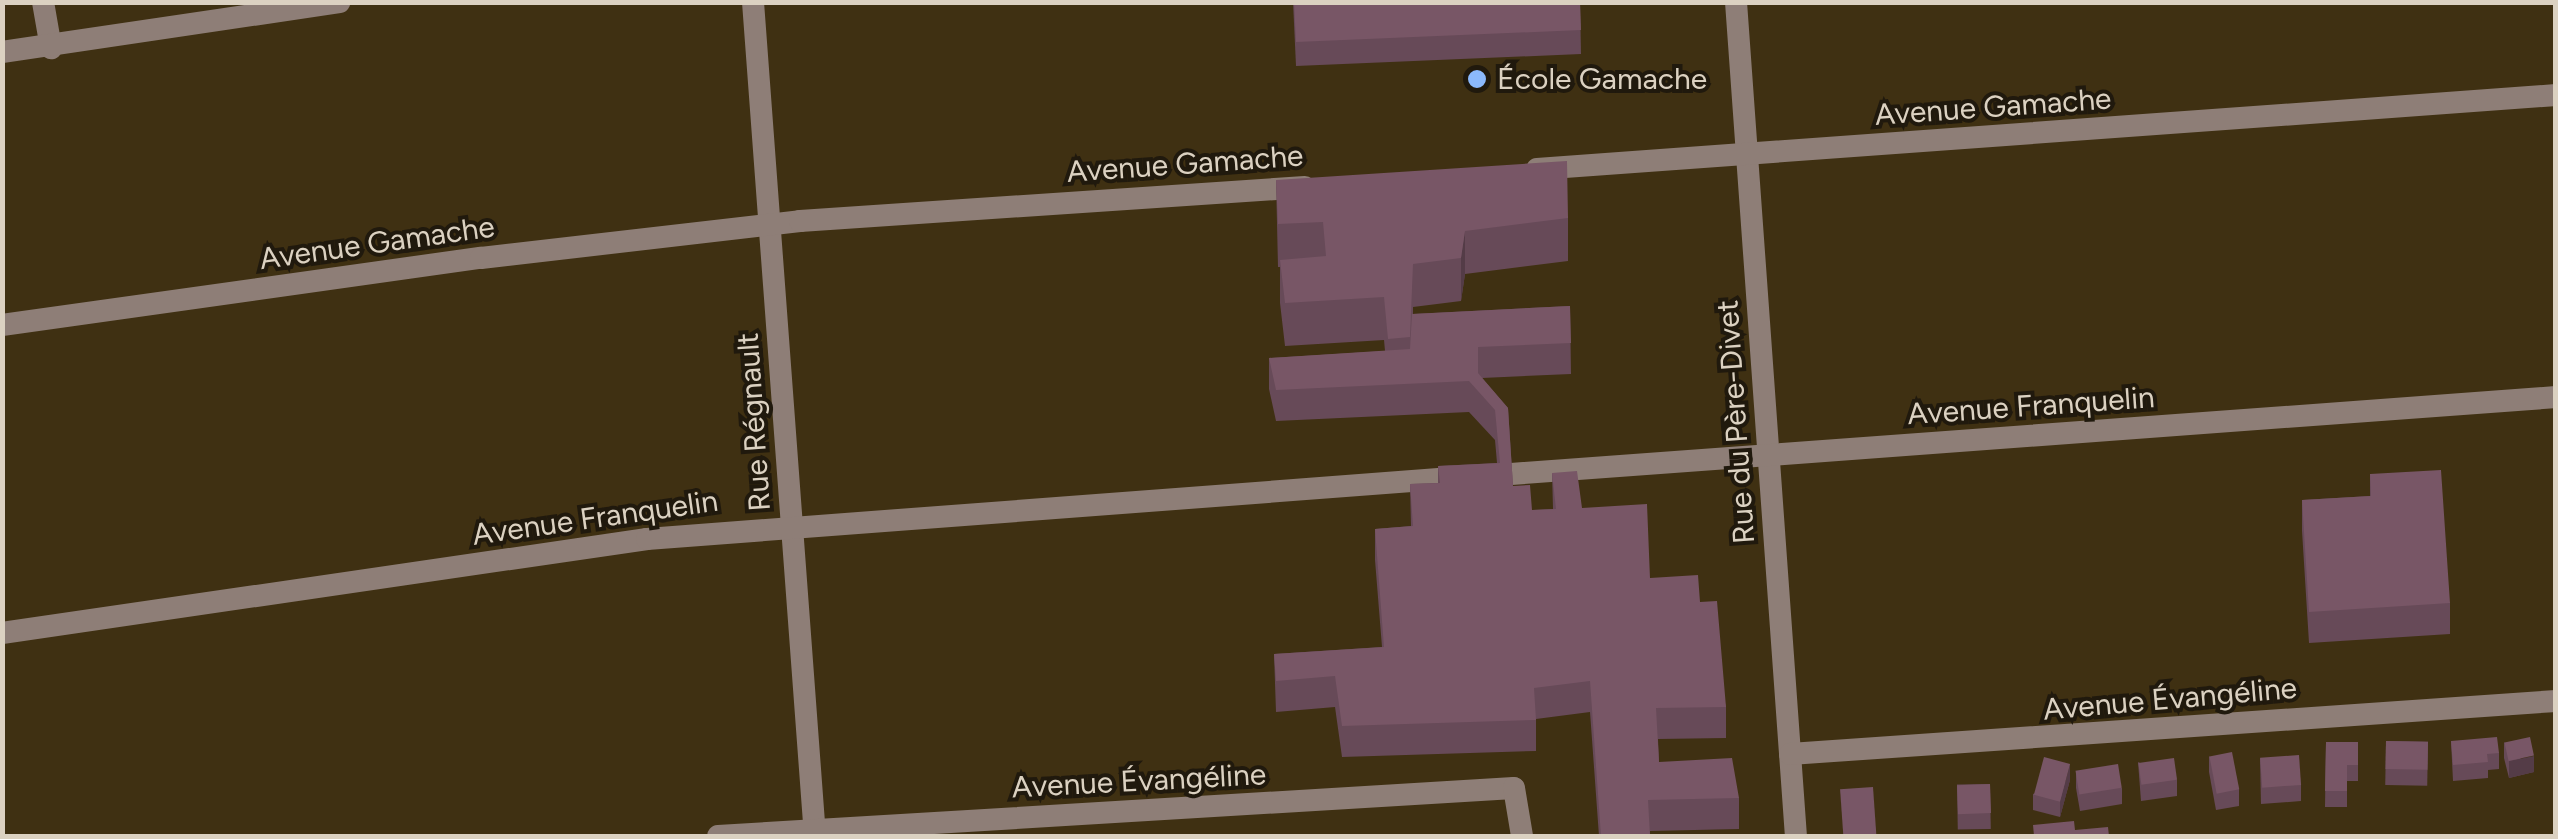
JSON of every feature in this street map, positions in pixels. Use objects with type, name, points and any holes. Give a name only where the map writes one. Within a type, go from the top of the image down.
[{"type":"street","points":[[43,2],[51,48]]},
{"type":"street","points":[[2,52],[51,48],[338,2]]},
{"type":"street","name":"Rue Régnault","points":[[753,2],[815,833]]},
{"type":"street","name":"Rue du Père-Divet","points":[[1736,2],[1796,836]]},
{"type":"street","name":"Avenue Gamache","points":[[1512,171],[2556,95]]},
{"type":"street","name":"Avenue Gamache","points":[[2,325],[769,225],[1339,184]]},
{"type":"street","name":"Avenue Franquelin","points":[[2,633],[646,539],[792,524],[2556,398]]},
{"type":"street","name":"Avenue Évangéline","points":[[1790,754],[2556,701]]},
{"type":"street","name":"Avenue Évangéline","points":[[718,836],[1514,788],[1522,836]]},
{"type":"building","points":[[1294,2],[1580,2],[1581,30],[1296,42]]},
{"type":"building","points":[[1567,161],[1568,218],[1465,231],[1461,258],[1413,264],[1410,337],[1388,339],[1384,297],[1285,303],[1280,260],[1326,256],[1323,222],[1278,224],[1276,180]]},
{"type":"building","points":[[1570,306],[1571,343],[1478,347],[1478,373],[1508,408],[1513,486],[1530,485],[1532,510],[1556,509],[1552,473],[1577,471],[1582,508],[1647,504],[1650,578],[1698,575],[1700,602],[1717,601],[1726,707],[1656,708],[1659,762],[1732,758],[1739,798],[1648,800],[1650,836],[1601,836],[1590,681],[1534,688],[1536,720],[1342,726],[1335,676],[1276,681],[1274,654],[1384,647],[1375,529],[1413,526],[1410,484],[1440,483],[1438,466],[1500,463],[1495,410],[1469,381],[1276,390],[1269,358],[1410,349],[1412,314]]},
{"type":"building","points":[[2441,470],[2450,603],[2309,612],[2302,500],[2371,496],[2370,474]]},
{"type":"building","points":[[2497,737],[2499,753],[2487,754],[2488,762],[2453,765],[2451,741]]},
{"type":"building","points":[[2530,737],[2534,756],[2509,761],[2505,742]]},
{"type":"building","points":[[2386,741],[2428,742],[2428,770],[2386,769]]},
{"type":"building","points":[[2326,742],[2358,742],[2358,765],[2347,765],[2347,791],[2325,791]]},
{"type":"building","points":[[2232,752],[2239,789],[2217,794],[2209,756]]},
{"type":"building","points":[[2299,755],[2301,785],[2262,788],[2260,758]]},
{"type":"building","points":[[2044,757],[2070,764],[2060,802],[2034,795]]},
{"type":"building","points":[[2174,758],[2177,780],[2141,785],[2138,763]]},
{"type":"building","points":[[2118,764],[2122,788],[2079,794],[2076,771]]},
{"type":"building","points":[[1990,784],[1991,813],[1958,814],[1957,785]]},
{"type":"building","points":[[1873,787],[1876,835],[1843,836],[1840,789]]},
{"type":"building","points":[[2074,821],[2075,830],[2108,827],[2109,836],[2034,836],[2033,825]]},
{"type":"place","name":"École Gamache","points":[[1477,79]]}]
